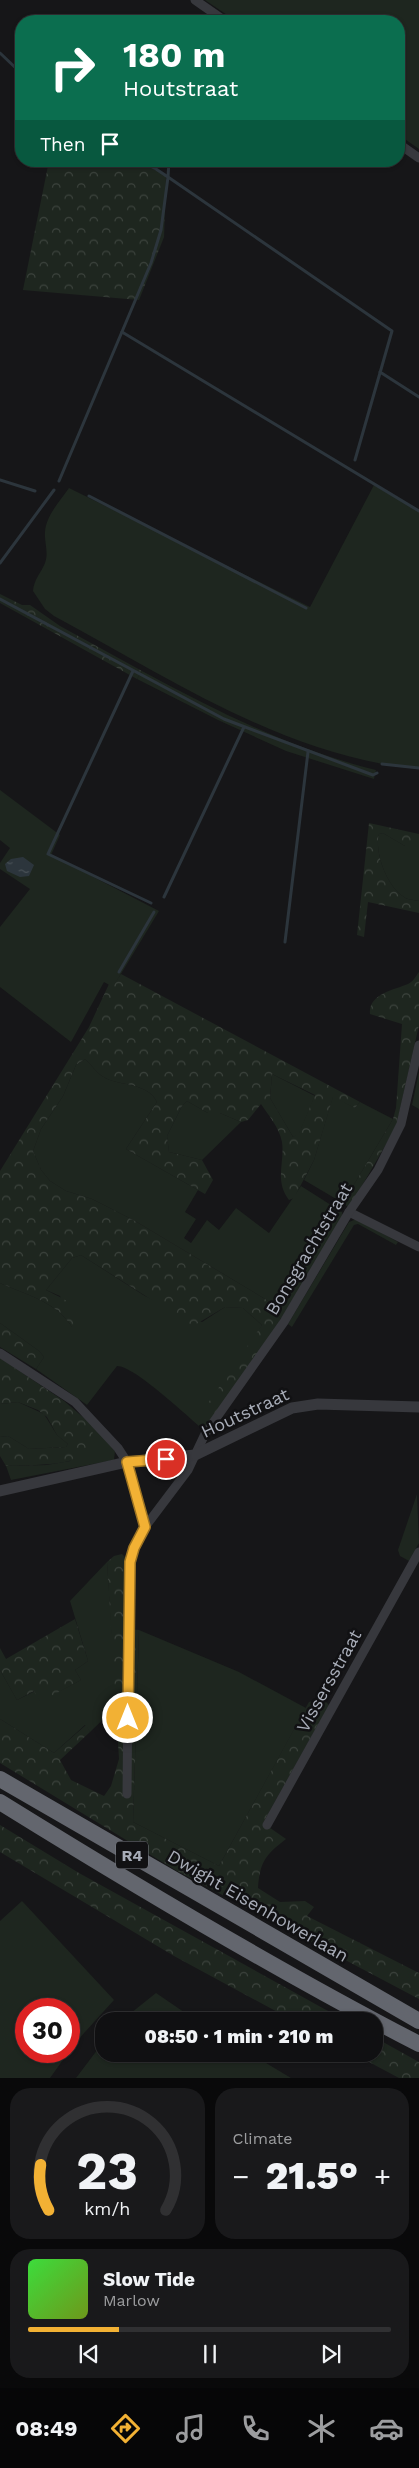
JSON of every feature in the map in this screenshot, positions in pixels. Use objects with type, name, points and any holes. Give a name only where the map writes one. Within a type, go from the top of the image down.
[{"type":"highway","name":"Dwight Eisenhowerlaan","points":[[0,1779],[419,2021]]},
{"type":"highway","name":"R4","points":[[0,1802],[328,1997],[419,2044]]},
{"type":"street","points":[[195,0],[216,15]]},
{"type":"street","points":[[405,148],[419,158]]},
{"type":"street","name":"Bonsgrachtstraat","points":[[127,1794],[130,1562],[134,1548],[145,1527],[188,1470],[205,1434],[284,1322],[349,1212],[378,1170],[401,1124],[419,1045]]},
{"type":"street","points":[[349,1212],[419,1247]]},
{"type":"street","points":[[0,1353],[75,1402],[118,1448],[127,1462],[145,1527]]},
{"type":"street","name":"Houtstraat","points":[[0,1491],[127,1462],[195,1455],[292,1408],[318,1404],[419,1407]]},
{"type":"street","name":"Vissersstraat","points":[[267,1825],[419,1552]]},
{"type":"green space","points":[[205,0],[419,0],[419,149],[405,139],[405,15],[227,15]]},
{"type":"green space","points":[[48,167],[149,167],[166,175],[164,237],[139,300],[23,290]]},
{"type":"green space","points":[[374,485],[419,511],[419,769],[370,762],[322,749],[276,732],[230,711],[54,616],[45,609],[33,591],[46,559],[45,532],[48,520],[69,488],[310,607]]},
{"type":"green space","points":[[0,594],[22,605],[30,605],[60,626],[142,671],[137,679],[0,603]]},
{"type":"green space","points":[[142,671],[256,728],[315,752],[376,770],[374,779],[286,751],[218,720],[137,679]]},
{"type":"green space","points":[[0,790],[60,835],[51,855],[159,911],[113,987],[104,982],[71,1042],[0,987],[0,927],[30,889],[0,869],[0,863],[10,848],[0,840]]},
{"type":"green space","points":[[369,823],[419,834],[419,846],[405,846],[383,833],[379,834],[378,850],[383,869],[392,885],[404,897],[419,901],[419,913],[368,902],[364,937],[357,935]]},
{"type":"green space","points":[[383,833],[405,846],[419,846],[419,901],[404,897],[387,877],[378,850],[379,834]]},
{"type":"green space","points":[[419,972],[419,1025],[396,1127],[349,1208],[343,1203],[393,1119],[396,1108],[402,1024],[370,1014],[370,1007],[377,997],[410,983]]},
{"type":"green space","points":[[121,974],[360,1102],[355,1108],[333,1097],[314,1160],[294,1198],[289,1200],[281,1178],[283,1150],[281,1137],[261,1104],[248,1120],[241,1122],[220,1113],[208,1113],[187,1101],[182,1106],[167,1136],[169,1152],[202,1160],[213,1180],[205,1194],[126,1149],[157,1102],[152,1095],[139,1087],[116,1082],[102,1076],[85,1059],[76,1065],[63,1096],[41,1129],[33,1151],[41,1170],[50,1181],[66,1191],[92,1199],[135,1221],[270,1302],[266,1308],[281,1319],[214,1418],[206,1413],[206,1406],[262,1325],[243,1308],[225,1307],[193,1326],[81,1255],[72,1258],[46,1290],[73,1306],[78,1318],[77,1325],[72,1327],[58,1311],[49,1305],[0,1283],[0,1171],[89,1027],[109,984],[113,986]],"holes":[[[272,1074],[315,1095],[299,1133],[293,1137],[270,1098]]]},
{"type":"green space","points":[[85,1059],[102,1076],[116,1082],[139,1087],[152,1095],[157,1102],[126,1149],[198,1190],[185,1212],[196,1219],[184,1238],[191,1243],[207,1220],[219,1230],[236,1208],[269,1233],[301,1186],[342,1212],[343,1216],[281,1319],[266,1308],[270,1302],[135,1221],[92,1199],[66,1191],[50,1181],[41,1170],[33,1151],[41,1129],[63,1096],[76,1065]]},
{"type":"green space","points":[[419,1072],[419,1109],[412,1105]]},
{"type":"green space","points":[[272,1074],[315,1096],[299,1134],[293,1137],[270,1098]]},
{"type":"green space","points":[[333,1096],[355,1108],[360,1102],[393,1119],[343,1203],[304,1180],[314,1160]]},
{"type":"green space","points":[[187,1101],[208,1113],[220,1113],[241,1122],[202,1160],[169,1152],[167,1136],[182,1106]]},
{"type":"green space","points":[[358,1220],[398,1242],[396,1245],[358,1224],[354,1225],[292,1327],[288,1324],[349,1222]]},
{"type":"green space","points":[[81,1255],[145,1296],[202,1322],[225,1307],[243,1308],[262,1325],[205,1431],[149,1383],[125,1368],[117,1366],[87,1405],[36,1369],[44,1357],[39,1351],[0,1323],[0,1283],[49,1305],[58,1311],[72,1327],[60,1296],[46,1290],[72,1258]]},
{"type":"green space","points":[[0,1323],[39,1351],[44,1357],[36,1369],[0,1347]]},
{"type":"green space","points":[[0,1358],[64,1401],[91,1424],[94,1444],[88,1454],[67,1462],[6,1466],[0,1456],[0,1437],[8,1436],[29,1449],[66,1447],[68,1444],[57,1435],[47,1417],[38,1410],[18,1402],[0,1404]]},
{"type":"green space","points":[[18,1402],[44,1414],[57,1435],[68,1444],[66,1447],[29,1449],[8,1436],[0,1437],[0,1404]]},
{"type":"green space","points":[[91,1424],[115,1451],[114,1460],[11,1480],[6,1466],[46,1465],[70,1461]]},
{"type":"green space","points":[[417,1494],[419,1543],[409,1561],[400,1556],[398,1550]]},
{"type":"green space","points":[[122,1554],[125,1557],[124,1629],[139,1630],[133,1822],[219,1866],[309,1702],[323,1699],[329,1705],[263,1823],[286,1839],[268,1855],[262,1865],[258,1888],[280,1902],[305,1901],[314,1907],[307,1916],[419,1973],[419,1999],[177,1871],[0,1763],[0,1719],[54,1753],[86,1725],[90,1732],[60,1760],[71,1780],[104,1796],[111,1786],[119,1759],[107,1562],[114,1556]]},
{"type":"green space","points":[[107,1562],[117,1706],[90,1732],[85,1725],[54,1753],[0,1719],[0,1670],[17,1700],[35,1691],[40,1701],[81,1680],[75,1670],[88,1661],[70,1601]]},
{"type":"green space","points":[[75,1619],[88,1661],[75,1670],[81,1680],[40,1702],[34,1691],[17,1700],[0,1670],[0,1648],[6,1659]]},
{"type":"green space","points":[[139,1630],[239,1672],[306,1708],[219,1866],[133,1822]]},
{"type":"green space","points":[[0,1825],[79,1873],[330,2012],[277,2012],[174,1956],[0,1852]]},
{"type":"green space","points":[[22,1901],[114,2000],[103,2012],[95,2012],[95,2021],[80,2037],[80,1998],[15,1998],[15,2063],[61,2063],[50,2078],[0,2078],[0,1921]]},
{"type":"green space","points":[[156,1993],[184,2012],[132,2012]]},
{"type":"green space","points":[[383,2042],[419,2062],[419,2078],[399,2078],[369,2062],[383,2062]]},
{"type":"green space","points":[[95,2053],[95,2062],[264,2062],[291,2078],[76,2078]]},
{"type":"water","points":[[23,857],[34,865],[29,876],[20,877],[7,871],[5,864],[11,859]]},
{"type":"waterway","points":[[0,53],[15,67]]},
{"type":"waterway","points":[[59,481],[151,263],[161,230],[168,177],[152,167]]},
{"type":"waterway","points":[[169,167],[168,177],[392,331],[355,460]]},
{"type":"waterway","points":[[122,332],[419,511]]},
{"type":"waterway","points":[[380,372],[419,397]]},
{"type":"waterway","points":[[0,480],[35,491]]},
{"type":"waterway","points":[[0,563],[54,490]]},
{"type":"waterway","points":[[89,496],[306,608]]},
{"type":"waterway","points":[[0,599],[224,719],[373,775],[377,773]]},
{"type":"waterway","points":[[133,671],[48,854],[151,903]]},
{"type":"waterway","points":[[164,897],[244,727]]},
{"type":"waterway","points":[[285,942],[308,752]]},
{"type":"waterway","points":[[382,764],[419,768]]},
{"type":"waterway","points":[[119,972],[154,912]]},
{"type":"route","points":[[128,1718],[130,1562],[134,1548],[145,1527],[127,1462],[166,1459]]}]
